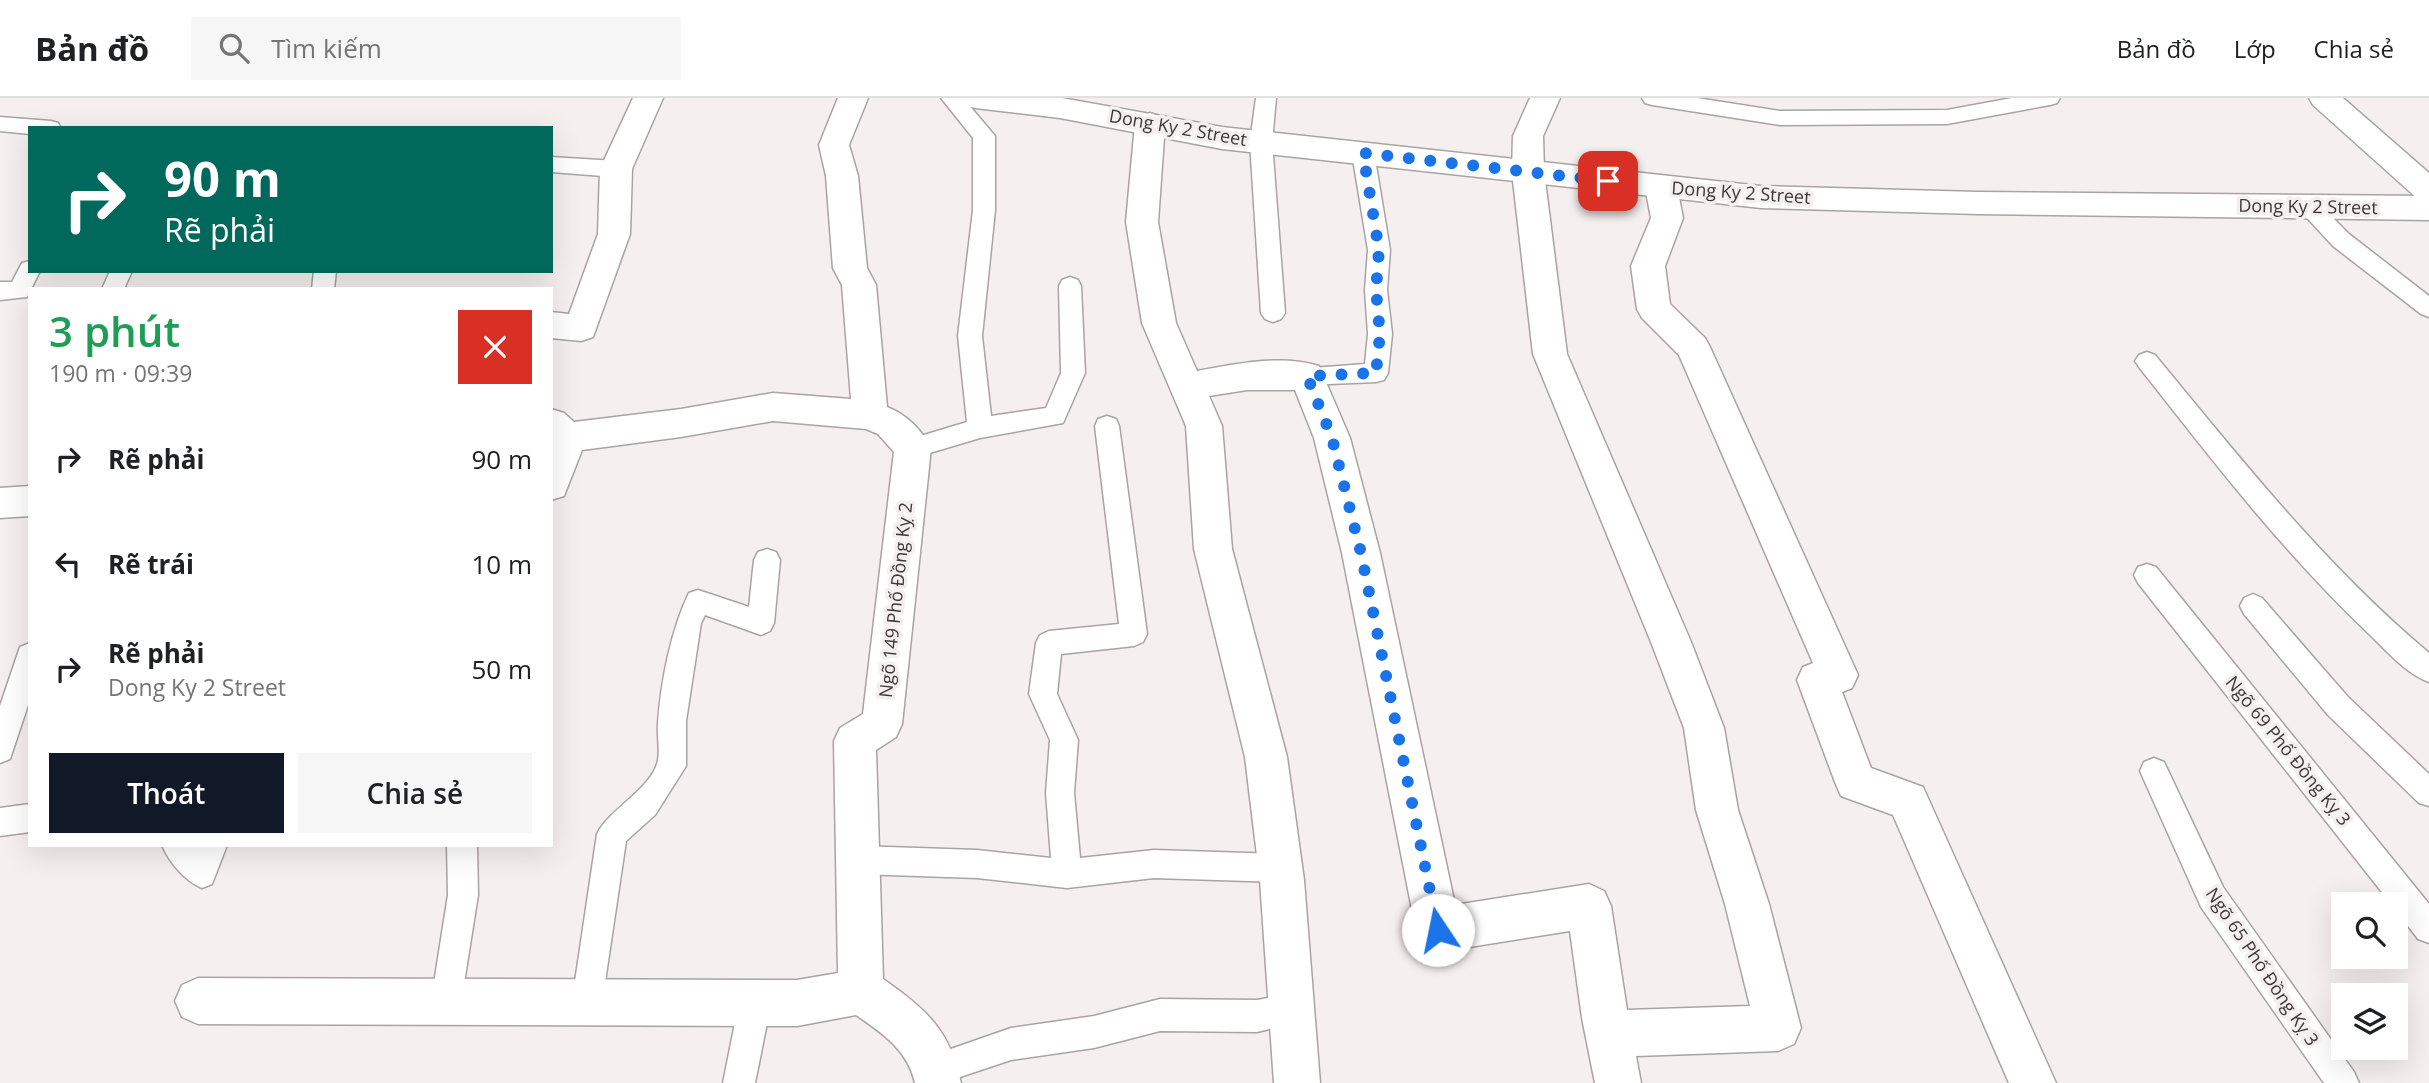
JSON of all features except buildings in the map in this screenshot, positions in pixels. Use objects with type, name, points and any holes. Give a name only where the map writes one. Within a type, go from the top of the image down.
[{"type":"street","points":[[553,325],[581,328],[614,234],[616,169],[648,98]]},
{"type":"street","points":[[853,98],[834,145],[842,176],[850,268],[859,285],[870,415]]},
{"type":"street","name":"Dong Ky 2 Street","points":[[975,98],[1060,108],[1261,142],[1761,197],[2308,207],[2426,206]]},
{"type":"street","points":[[1545,98],[1528,136],[1528,172],[1550,354],[1671,642],[1704,728],[1717,810],[1747,904],[1779,1028],[1608,1034]]},
{"type":"street","points":[[2324,98],[2426,206]]},
{"type":"street","points":[[1150,124],[1142,222],[1159,323],[1204,426],[1213,549],[1266,757],[1281,868],[1297,1083]]},
{"type":"street","points":[[1661,187],[1667,218],[1648,266],[1654,309],[1693,347],[1838,674],[1817,680],[1856,782],[1908,801],[2033,1083]]},
{"type":"street","points":[[1187,386],[1247,376],[1307,376],[1332,438],[1361,553],[1438,930],[1589,906],[1618,1083]]},
{"type":"street","points":[[553,473],[560,430],[773,407],[870,415],[891,424],[913,448]]},
{"type":"street","name":"Ngõ 149 Phố Đồng Kỵ 2","points":[[860,992],[855,741],[882,724],[913,448]]},
{"type":"street","points":[[0,503],[28,501]]},
{"type":"street","points":[[198,1001],[797,1003],[860,992],[915,1029],[937,1076]]},
{"type":"lane","points":[[951,98],[984,135],[984,210],[970,336],[980,428]]},
{"type":"lane","points":[[1266,98],[1261,142],[1273,313]]},
{"type":"lane","points":[[1652,98],[1716,103],[1780,118],[1947,117],[2050,98]]},
{"type":"lane","points":[[0,124],[28,126]]},
{"type":"lane","points":[[1307,376],[1376,373],[1380,334],[1376,290],[1379,250],[1363,153]]},
{"type":"lane","points":[[553,164],[616,169]]},
{"type":"lane","points":[[2308,207],[2341,240],[2429,308]]},
{"type":"lane","points":[[0,291],[19,291],[28,273]]},
{"type":"lane","points":[[913,448],[980,428],[1054,415],[1073,373],[1070,286]]},
{"type":"lane","points":[[2147,361],[2293,539],[2401,648],[2429,670]]},
{"type":"lane","points":[[1067,874],[1060,793],[1064,740],[1042,694],[1049,643],[1134,634],[1107,426]]},
{"type":"lane","points":[[587,1002],[612,834],[645,805],[672,766],[672,721],[688,623],[698,601],[761,623],[767,560]]},
{"type":"lane","name":"Ngõ 69 Phố Đồng Kỵ 3","points":[[2147,575],[2429,928]]},
{"type":"lane","points":[[2253,606],[2338,706],[2429,793]]},
{"type":"lane","points":[[0,750],[28,660]]},
{"type":"lane","name":"Ngõ 65 Phố Đồng Kỵ 3","points":[[2154,771],[2212,897],[2343,1083]]},
{"type":"lane","points":[[0,822],[28,818]]},
{"type":"lane","points":[[178,847],[202,874],[212,847]]},
{"type":"lane","points":[[446,1002],[463,895],[462,847]]},
{"type":"lane","points":[[858,860],[976,864],[1067,874],[1154,864],[1281,868]]},
{"type":"lane","points":[[739,1083],[755,1003]]},
{"type":"lane","points":[[937,1076],[1011,1044],[1094,1032],[1160,1015],[1257,1016],[1292,1010]]},
{"type":"route","points":[[1438,930],[1361,553],[1332,438],[1307,376],[1376,373],[1380,334],[1376,290],[1379,250],[1363,153],[1608,181]]}]
